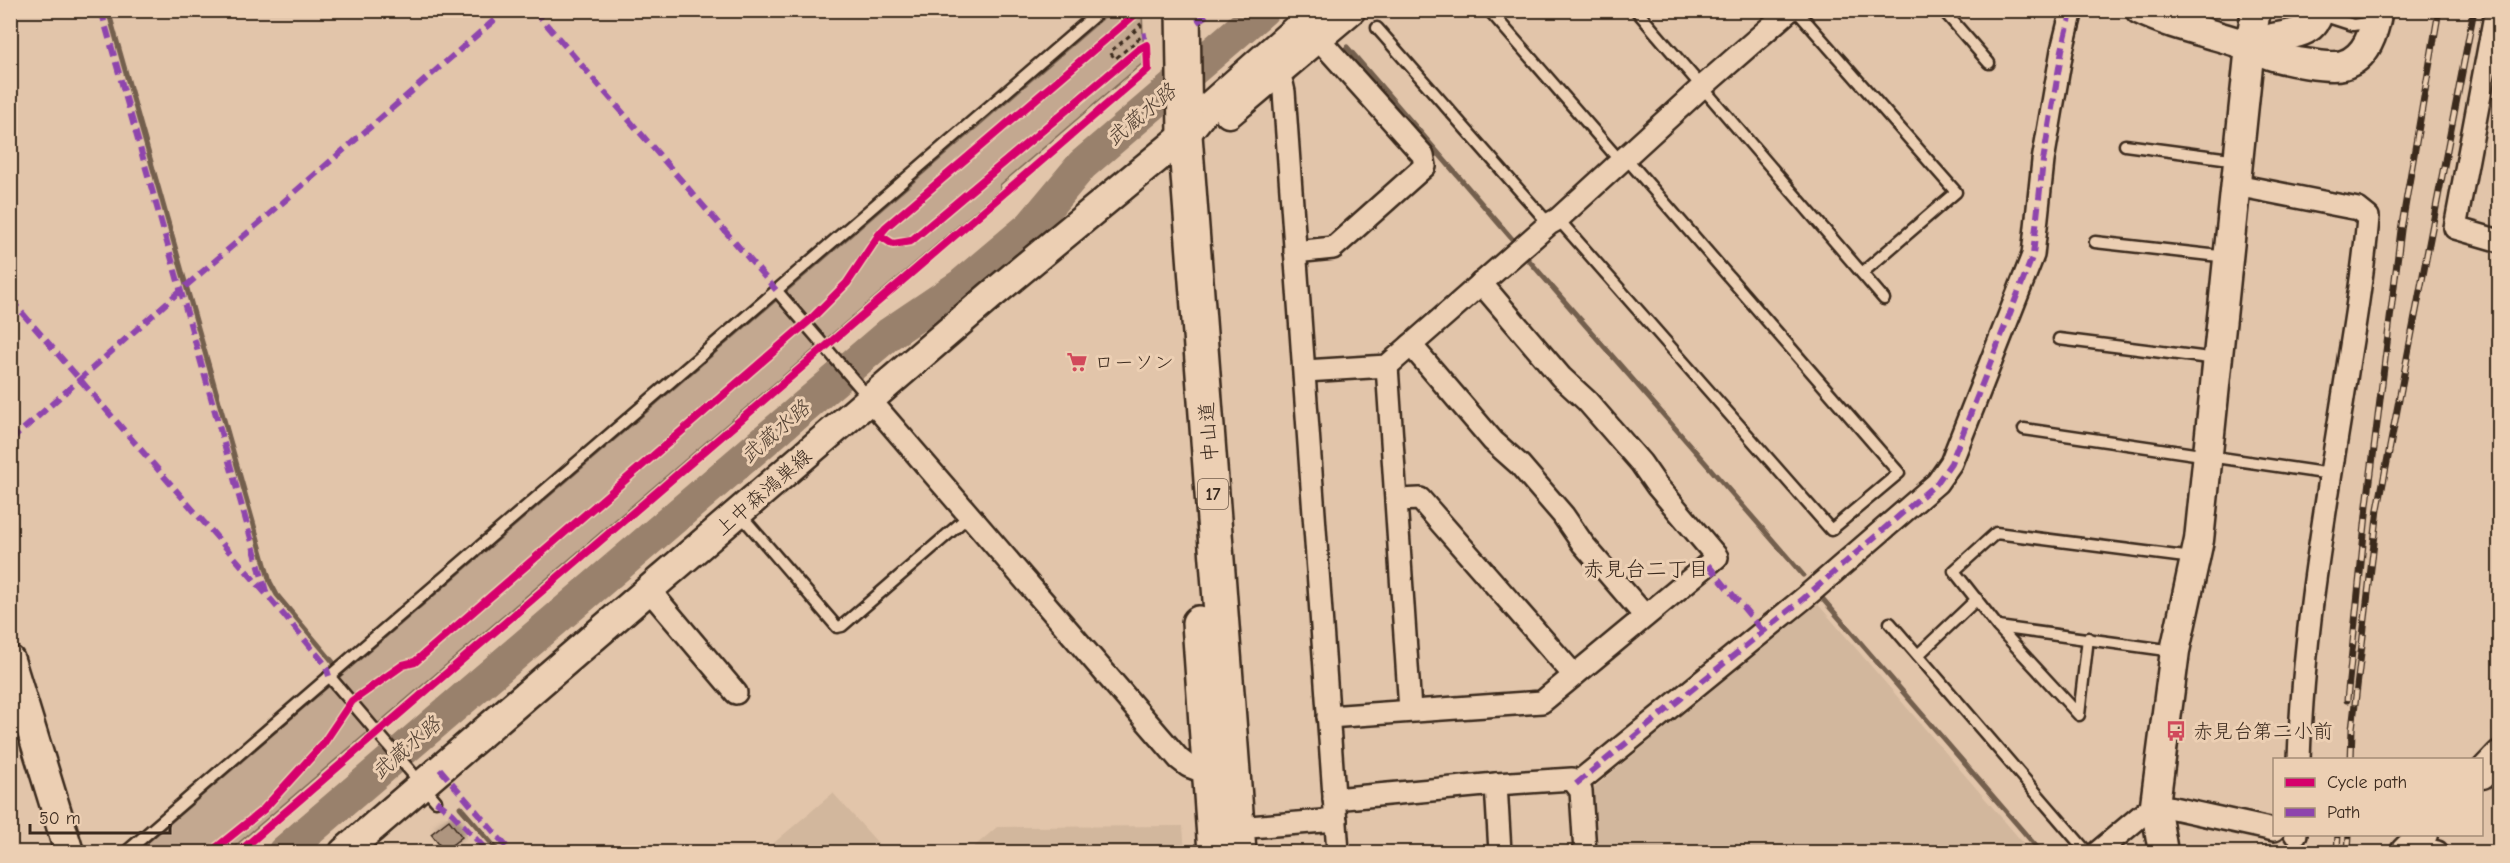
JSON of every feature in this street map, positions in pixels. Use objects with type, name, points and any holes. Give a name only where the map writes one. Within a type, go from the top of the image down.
[{"type":"highway","name":"中山道","points":[[1183,10],[1173,58],[1175,130],[1215,852]]},
{"type":"highway","name":"中山道","points":[[1148,13],[1173,58]]},
{"type":"highway","name":"中山道","points":[[1175,130],[1238,840]]},
{"type":"street","name":"上中森鴻巣線","points":[[344,852],[424,786],[739,512],[864,393],[1175,130],[1270,66],[1317,24],[1351,10]]},
{"type":"street","points":[[1305,372],[1388,366],[1624,160],[1702,87],[1790,10]]},
{"type":"street","points":[[1576,784],[1803,599],[1936,483],[1951,464],[2033,255],[2043,161],[2062,50],[2072,10]]},
{"type":"street","points":[[2140,10],[2187,29],[2250,46],[2271,55],[2332,66],[2343,65],[2362,52],[2368,44],[2377,16]]},
{"type":"street","points":[[2163,852],[2155,804],[2175,651],[2196,558],[2250,46],[2256,10]]},
{"type":"street","points":[[2496,10],[2455,228],[2499,241]]},
{"type":"street","points":[[2250,46],[2274,37],[2300,33],[2311,26],[2319,12]]},
{"type":"street","points":[[1295,252],[1333,248],[1425,166],[1423,155],[1317,24]]},
{"type":"street","points":[[1270,66],[1284,92],[1338,852]]},
{"type":"street","points":[[2237,172],[2358,209],[2368,217],[2312,597],[2299,758]]},
{"type":"street","points":[[1328,717],[1542,702],[1717,557],[1657,486],[1641,463],[1587,401],[1561,377],[1481,283]]},
{"type":"street","points":[[1411,345],[1493,441],[1520,465],[1563,515],[1582,544],[1645,616]]},
{"type":"street","points":[[1388,366],[1410,710]]},
{"type":"street","points":[[864,393],[1179,759],[1188,766],[1209,774]]},
{"type":"street","points":[[1398,500],[1420,499],[1574,675]]},
{"type":"street","points":[[649,590],[736,693]]},
{"type":"street","points":[[10,660],[69,852]]},
{"type":"street","points":[[2483,772],[2499,755]]},
{"type":"street","points":[[1238,840],[1335,810],[1496,783],[1572,779],[1581,791],[1585,852]]},
{"type":"street","points":[[1496,783],[1500,852]]},
{"type":"street","points":[[2155,804],[2273,830]]},
{"type":"street","points":[[2098,852],[2155,804]]},
{"type":"lane","points":[[126,852],[1101,10]]},
{"type":"lane","points":[[1377,28],[1831,530],[1899,472],[1489,10]]},
{"type":"lane","points":[[1636,10],[1884,299]]},
{"type":"lane","points":[[1796,10],[1956,192],[1862,273]]},
{"type":"lane","points":[[1943,10],[1989,63]]},
{"type":"lane","points":[[2319,12],[2353,25],[2377,16]]},
{"type":"lane","points":[[2125,145],[2237,172]]},
{"type":"lane","points":[[2095,242],[2228,257]]},
{"type":"lane","points":[[776,290],[864,393]]},
{"type":"lane","points":[[2058,339],[2218,359]]},
{"type":"lane","points":[[2024,429],[2331,474]]},
{"type":"lane","points":[[739,512],[837,627],[859,611],[970,515]]},
{"type":"lane","points":[[2088,638],[2079,715],[1998,627],[1953,571],[1996,533],[2196,558]]},
{"type":"lane","points":[[1918,655],[1977,599]]},
{"type":"lane","points":[[1890,623],[2087,852]]},
{"type":"lane","points":[[1998,627],[2175,651]]},
{"type":"lane","points":[[329,676],[424,786]]},
{"type":"path","points":[[1142,36],[1115,59],[1110,52],[1141,26],[1148,13]]},
{"type":"shaded area","points":[[1112,11],[1142,11],[1144,62],[1000,185],[1001,189],[228,852],[137,852]]},
{"type":"shaded area","points":[[1816,602],[2031,852],[1594,852],[1590,791]]},
{"type":"shaded area","points":[[833,793],[886,852],[763,852]]},
{"type":"shaded area","points":[[1183,826],[1185,852],[968,852],[997,827]]},
{"type":"building","points":[[449,820],[462,837],[444,851],[431,834]]},
{"type":"waterway","points":[[108,10],[270,582],[277,595],[333,662]]},
{"type":"waterway","name":"武蔵水路","points":[[284,852],[889,334],[960,286],[1031,226],[1082,165],[1263,10]]},
{"type":"waterway","points":[[1347,47],[1513,240]]},
{"type":"waterway","points":[[1526,257],[1803,575]]},
{"type":"waterway","points":[[1821,597],[2041,852]]},
{"type":"waterway","points":[[460,807],[499,852]]},
{"type":"railway","points":[[2347,700],[2367,505],[2401,230],[2439,10]]},
{"type":"railway","points":[[2351,758],[2352,729],[2378,509],[2474,10]]},
{"type":"railway","points":[[2337,852],[2338,836]]},
{"type":"railway","points":[[2348,852],[2349,836]]},
{"type":"marked path","points":[[101,10],[267,595]]},
{"type":"marked path","points":[[10,441],[506,10]]},
{"type":"marked path","points":[[534,10],[776,290]]},
{"type":"marked path","points":[[1197,22],[1213,10]]},
{"type":"marked path","points":[[1576,784],[1803,599],[1937,483],[1951,463],[2033,255],[2043,161],[2062,50],[2072,10]]},
{"type":"marked path","points":[[1142,36],[1147,35]]},
{"type":"marked path","points":[[10,299],[267,595],[325,664],[329,676]]},
{"type":"marked path","points":[[1708,565],[1762,630]]},
{"type":"marked path","points":[[440,769],[511,852]]},
{"type":"marked path","points":[[436,801],[453,814],[488,852]]},
{"type":"cycle path","points":[[211,852],[263,810],[323,744],[352,701],[403,665],[415,662],[810,320],[847,283],[886,227],[1140,10]]},
{"type":"cycle path","points":[[239,852],[1148,69],[1147,45],[1138,50],[911,241],[893,244],[879,235]]},
{"type":"place","name":"ローソン","points":[[1077,362]]},
{"type":"place","name":"赤見台第二小前","points":[[2176,731]]},
{"type":"district","name":"赤見台二丁目","points":[[1646,569]]}]
